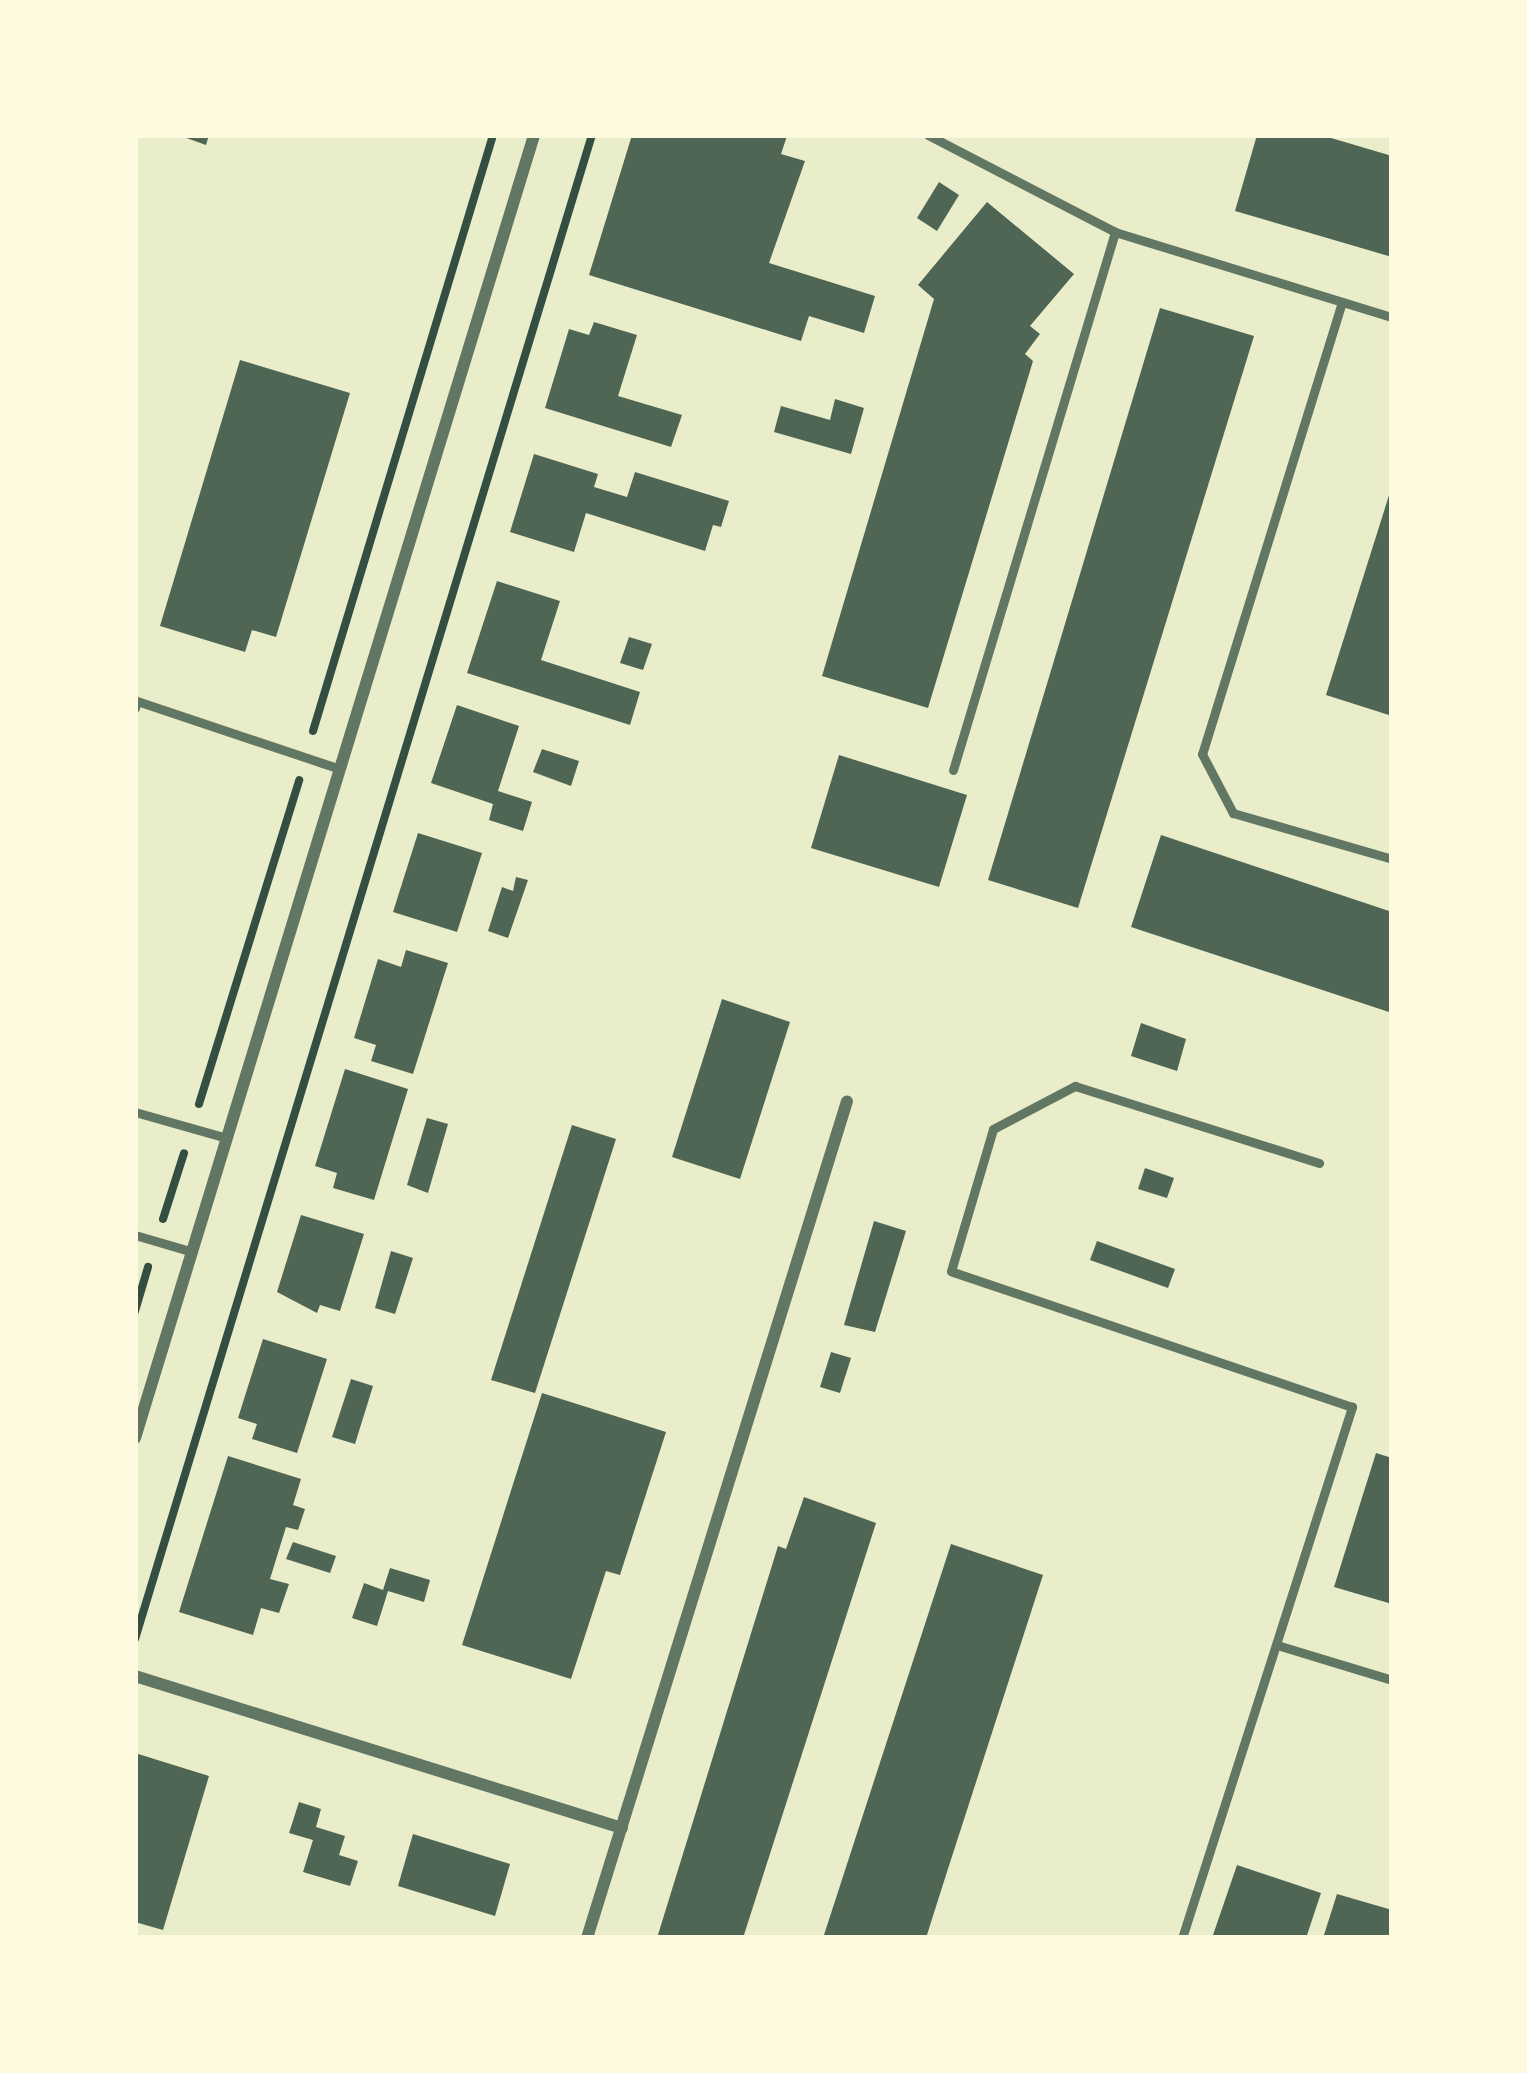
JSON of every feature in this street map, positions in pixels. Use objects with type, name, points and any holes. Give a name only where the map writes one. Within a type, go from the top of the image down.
[{"type":"street","points":[[135,1438],[534,135]]},
{"type":"street","points":[[587,1938],[847,1101]]},
{"type":"street","points":[[135,1676],[622,1828]]},
{"type":"lane","points":[[928,135],[1115,232],[1392,317]]},
{"type":"lane","points":[[953,770],[1115,232]]},
{"type":"lane","points":[[1342,302],[1202,754],[1233,813],[1392,859]]},
{"type":"lane","points":[[135,708],[137,701],[340,769]]},
{"type":"lane","points":[[1182,1938],[1352,1407],[951,1271],[993,1129],[1075,1086],[1319,1162]]},
{"type":"lane","points":[[135,1112],[227,1138]]},
{"type":"lane","points":[[135,1235],[193,1252]]},
{"type":"lane","points":[[1277,1645],[1392,1680]]},
{"type":"path","points":[[135,1311],[493,135]]},
{"type":"path","points":[[135,1640],[592,135]]},
{"type":"building","points":[[178,135],[209,135],[206,145]]},
{"type":"building","points":[[632,135],[787,136],[781,154],[805,161],[769,263],[875,296],[864,333],[809,316],[801,341],[589,275]]},
{"type":"building","points":[[1257,135],[1321,135],[1392,156],[1392,257],[1235,211]]},
{"type":"building","points":[[939,182],[959,195],[937,231],[917,218]]},
{"type":"building","points":[[987,202],[1074,274],[1030,326],[1040,334],[1025,354],[1033,361],[928,708],[822,676],[934,299],[918,285]]},
{"type":"building","points":[[1160,308],[1254,336],[1078,908],[988,880]]},
{"type":"building","points":[[594,322],[637,335],[618,396],[682,415],[671,447],[545,408],[569,329],[589,335]]},
{"type":"building","points":[[240,360],[350,393],[276,637],[252,630],[245,652],[160,626]]},
{"type":"building","points":[[835,399],[864,408],[851,454],[774,432],[781,406],[830,420]]},
{"type":"building","points":[[534,454],[598,474],[594,487],[627,497],[635,472],[729,501],[721,527],[713,525],[705,551],[586,513],[574,552],[510,532]]},
{"type":"building","points":[[1392,489],[1392,716],[1326,695]]},
{"type":"building","points":[[497,581],[560,601],[541,660],[640,692],[630,725],[467,673]]},
{"type":"building","points":[[629,637],[652,644],[643,670],[620,663]]},
{"type":"building","points":[[457,705],[519,726],[498,791],[532,802],[523,831],[489,820],[493,804],[431,783]]},
{"type":"building","points":[[542,749],[579,761],[571,786],[533,772]]},
{"type":"building","points":[[839,755],[967,795],[939,887],[811,848]]},
{"type":"building","points":[[418,833],[482,853],[457,932],[393,912]]},
{"type":"building","points":[[1161,835],[1392,912],[1392,1013],[1131,927]]},
{"type":"building","points":[[516,877],[528,880],[508,938],[488,931],[502,887],[513,891]]},
{"type":"building","points":[[406,950],[448,963],[413,1074],[371,1061],[376,1045],[354,1038],[378,959],[401,967]]},
{"type":"building","points":[[722,999],[790,1022],[740,1179],[672,1157]]},
{"type":"building","points":[[1141,1023],[1186,1039],[1177,1071],[1131,1056]]},
{"type":"building","points":[[345,1069],[408,1089],[374,1200],[333,1188],[337,1173],[315,1166]]},
{"type":"building","points":[[427,1118],[448,1124],[428,1193],[407,1185]]},
{"type":"building","points":[[572,1125],[616,1139],[535,1393],[491,1380]]},
{"type":"building","points":[[1145,1168],[1174,1178],[1167,1198],[1138,1189]]},
{"type":"building","points":[[301,1215],[364,1234],[340,1311],[320,1305],[317,1313],[277,1292]]},
{"type":"building","points":[[874,1221],[906,1231],[875,1332],[844,1325]]},
{"type":"building","points":[[1097,1241],[1175,1269],[1168,1288],[1090,1260]]},
{"type":"building","points":[[391,1251],[413,1258],[395,1314],[375,1308]]},
{"type":"building","points":[[263,1339],[327,1359],[297,1453],[252,1439],[257,1424],[238,1418]]},
{"type":"building","points":[[831,1352],[851,1358],[840,1393],[820,1387]]},
{"type":"building","points":[[351,1379],[373,1386],[355,1444],[332,1437]]},
{"type":"building","points":[[542,1393],[666,1432],[620,1575],[606,1571],[571,1679],[462,1645]]},
{"type":"building","points":[[1376,1453],[1392,1458],[1392,1604],[1334,1587]]},
{"type":"building","points":[[228,1456],[301,1479],[293,1505],[305,1509],[298,1530],[286,1527],[270,1579],[289,1584],[279,1613],[261,1608],[253,1635],[179,1612]]},
{"type":"building","points":[[804,1497],[876,1523],[743,1938],[657,1938],[778,1546],[786,1549]]},
{"type":"building","points":[[293,1542],[336,1556],[330,1573],[286,1559]]},
{"type":"building","points":[[951,1544],[1043,1575],[926,1938],[823,1938]]},
{"type":"building","points":[[390,1568],[430,1580],[424,1602],[388,1591],[377,1626],[352,1618],[364,1583],[383,1590]]},
{"type":"building","points":[[135,1753],[209,1776],[163,1930],[135,1922]]},
{"type":"building","points":[[299,1802],[321,1809],[316,1827],[345,1836],[339,1855],[358,1861],[350,1886],[303,1872],[313,1840],[289,1833]]},
{"type":"building","points":[[413,1834],[510,1864],[495,1916],[398,1886]]},
{"type":"building","points":[[1237,1865],[1321,1893],[1306,1938],[1212,1938]]},
{"type":"building","points":[[1337,1894],[1392,1910],[1392,1938],[1323,1938]]}]
